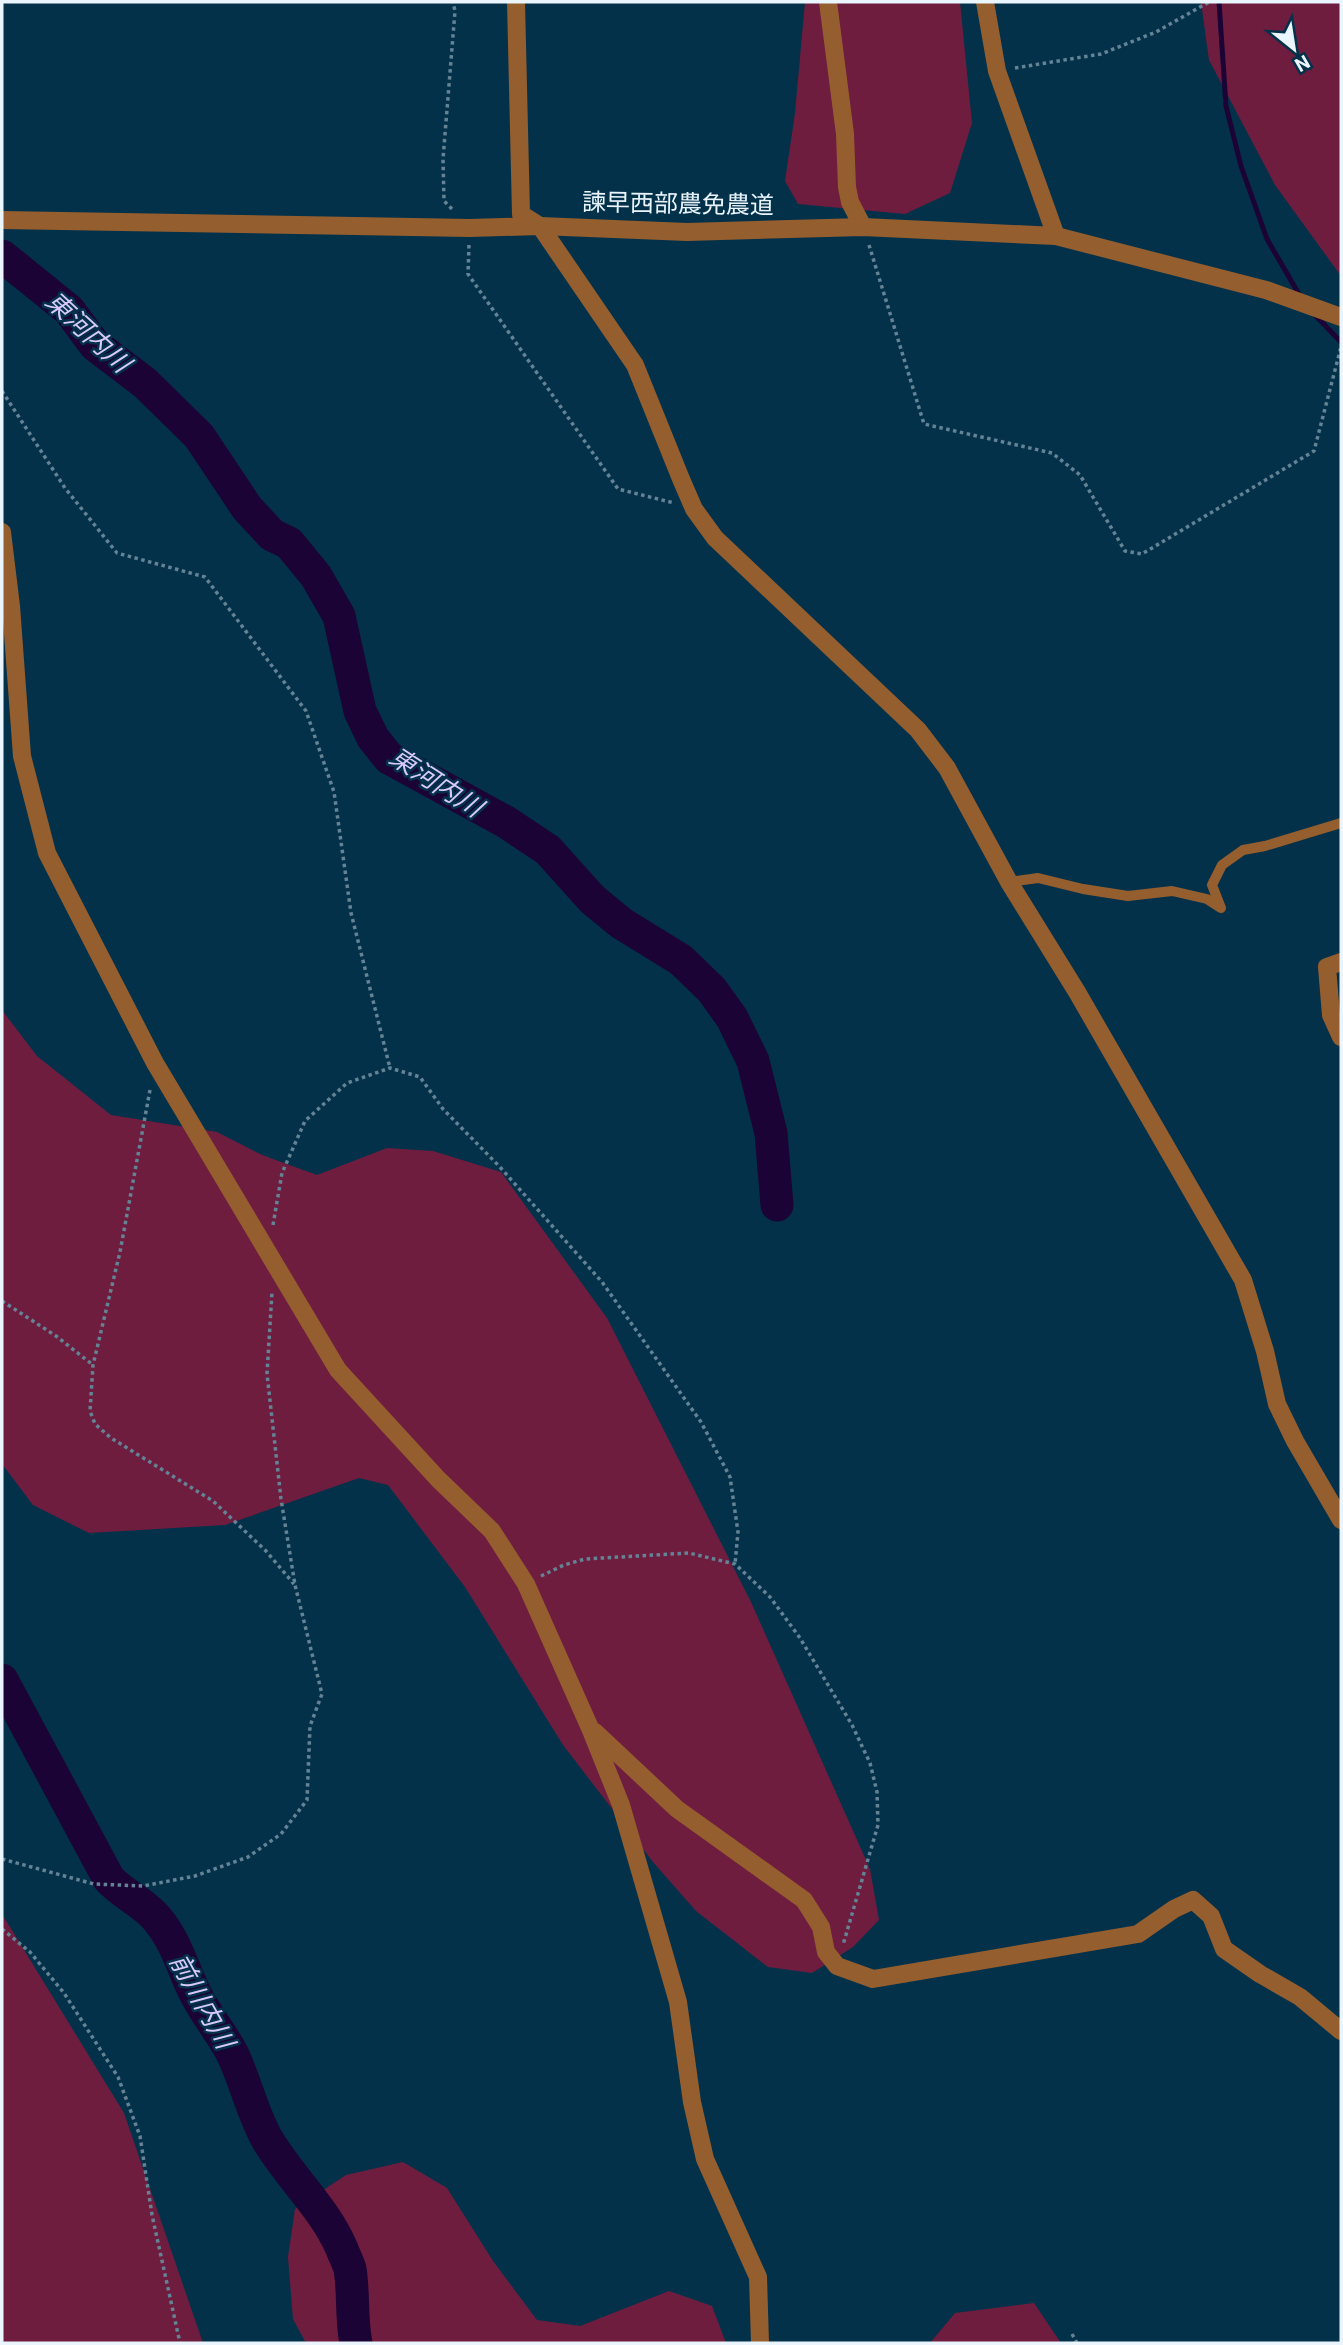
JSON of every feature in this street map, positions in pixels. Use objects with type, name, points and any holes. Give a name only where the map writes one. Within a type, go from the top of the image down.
[{"type":"street","points":[[516,2],[521,214],[540,226],[635,365],[694,509],[715,538],[918,730],[947,768],[1009,882],[1077,992],[1243,1280],[1265,1351],[1277,1404],[1295,1441],[1341,1520]]},
{"type":"street","points":[[828,2],[845,134],[847,187],[850,202],[863,226]]},
{"type":"street","points":[[985,2],[997,71],[1056,236]]},
{"type":"street","name":"諫早西部農免農道","points":[[2,220],[470,228],[540,226],[687,232],[863,226],[1056,236],[1266,290],[1341,317]]},
{"type":"street","points":[[2,532],[11,606],[22,756],[47,853],[155,1063],[338,1370],[438,1479],[492,1531],[526,1584],[621,1805],[678,2002],[692,2102],[705,2159],[758,2277],[760,2343]]},
{"type":"street","points":[[1341,962],[1327,967],[1331,1016],[1341,1037]]},
{"type":"street","points":[[590,1728],[677,1810],[804,1900],[821,1927],[826,1951],[836,1966],[873,1979],[1138,1934],[1174,1909],[1193,1900],[1211,1916],[1224,1949],[1300,1997],[1341,2031]]},
{"type":"lane","points":[[1009,882],[1038,878],[1128,896],[1172,891],[1207,899],[1221,908],[1212,885],[1222,866],[1243,850],[1341,823]]},
{"type":"path","points":[[453,2],[455,11],[443,159],[444,201],[470,228],[468,274],[618,489],[694,509]]},
{"type":"path","points":[[997,71],[1101,54],[1156,32],[1209,2]]},
{"type":"path","points":[[863,226],[924,424],[1052,453],[1080,475],[1125,551],[1142,554],[1314,451],[1341,347]]},
{"type":"path","points":[[2,391],[65,488],[117,553],[205,577],[306,711],[334,792],[351,913],[390,1068]]},
{"type":"path","points":[[155,1063],[120,1252],[93,1365],[90,1411],[95,1424],[111,1438],[213,1501],[266,1551],[295,1585]]},
{"type":"path","points":[[2,1859],[94,1884],[143,1886],[195,1875],[248,1857],[281,1834],[307,1800],[310,1726],[322,1694],[295,1585],[281,1499],[267,1374],[273,1223],[282,1173],[305,1121],[347,1083],[390,1068],[420,1077],[443,1110],[499,1166],[602,1282],[694,1411],[730,1477],[738,1532],[735,1564]]},
{"type":"path","points":[[2,1301],[57,1336],[93,1365]]},
{"type":"path","points":[[526,1584],[564,1565],[585,1559],[689,1553],[735,1564],[770,1597],[800,1638],[852,1725],[870,1763],[877,1792],[878,1825],[836,1966]]},
{"type":"path","points":[[2,1929],[30,1952],[64,1993],[118,2077],[140,2136],[152,2215],[180,2343]]},
{"type":"path","points":[[1072,2334],[1077,2343]]},
{"type":"shaded area","points":[[805,2],[960,2],[972,123],[950,193],[905,214],[798,204],[785,181],[795,113]]},
{"type":"shaded area","points":[[1201,2],[1341,2],[1341,276],[1275,185],[1209,60]]},
{"type":"shaded area","points":[[2,1010],[37,1056],[111,1115],[217,1132],[262,1155],[317,1175],[387,1148],[433,1151],[501,1172],[607,1318],[751,1602],[870,1869],[879,1920],[853,1947],[812,1973],[768,1967],[696,1911],[653,1862],[563,1745],[465,1587],[388,1485],[359,1478],[225,1525],[89,1533],[33,1505],[2,1464]]},
{"type":"shaded area","points":[[2,1914],[124,2113],[203,2343],[2,2343]]},
{"type":"shaded area","points":[[403,2162],[447,2188],[493,2261],[537,2320],[580,2326],[669,2291],[712,2306],[726,2343],[306,2343],[293,2319],[288,2257],[295,2209],[346,2175]]},
{"type":"shaded area","points":[[1034,2303],[1061,2343],[930,2343],[955,2313]]},
{"type":"waterway","points":[[1219,2],[1226,106],[1241,166],[1267,239],[1300,296]]},
{"type":"waterway","name":"東河内川","points":[[2,256],[69,310],[95,345],[145,383],[199,436],[247,508],[272,535],[289,543],[316,576],[339,616],[360,711],[373,738],[389,758],[506,822],[548,850],[592,899],[621,923],[681,960],[712,990],[732,1018],[753,1061],[771,1133],[777,1205]]},
{"type":"waterway","points":[[1314,314],[1341,342]]},
{"type":"waterway","name":"前川内川","points":[[2,1680],[109,1879],[153,1915],[169,1936],[198,1999],[233,2055],[267,2139],[335,2234],[350,2269],[356,2343]]}]
